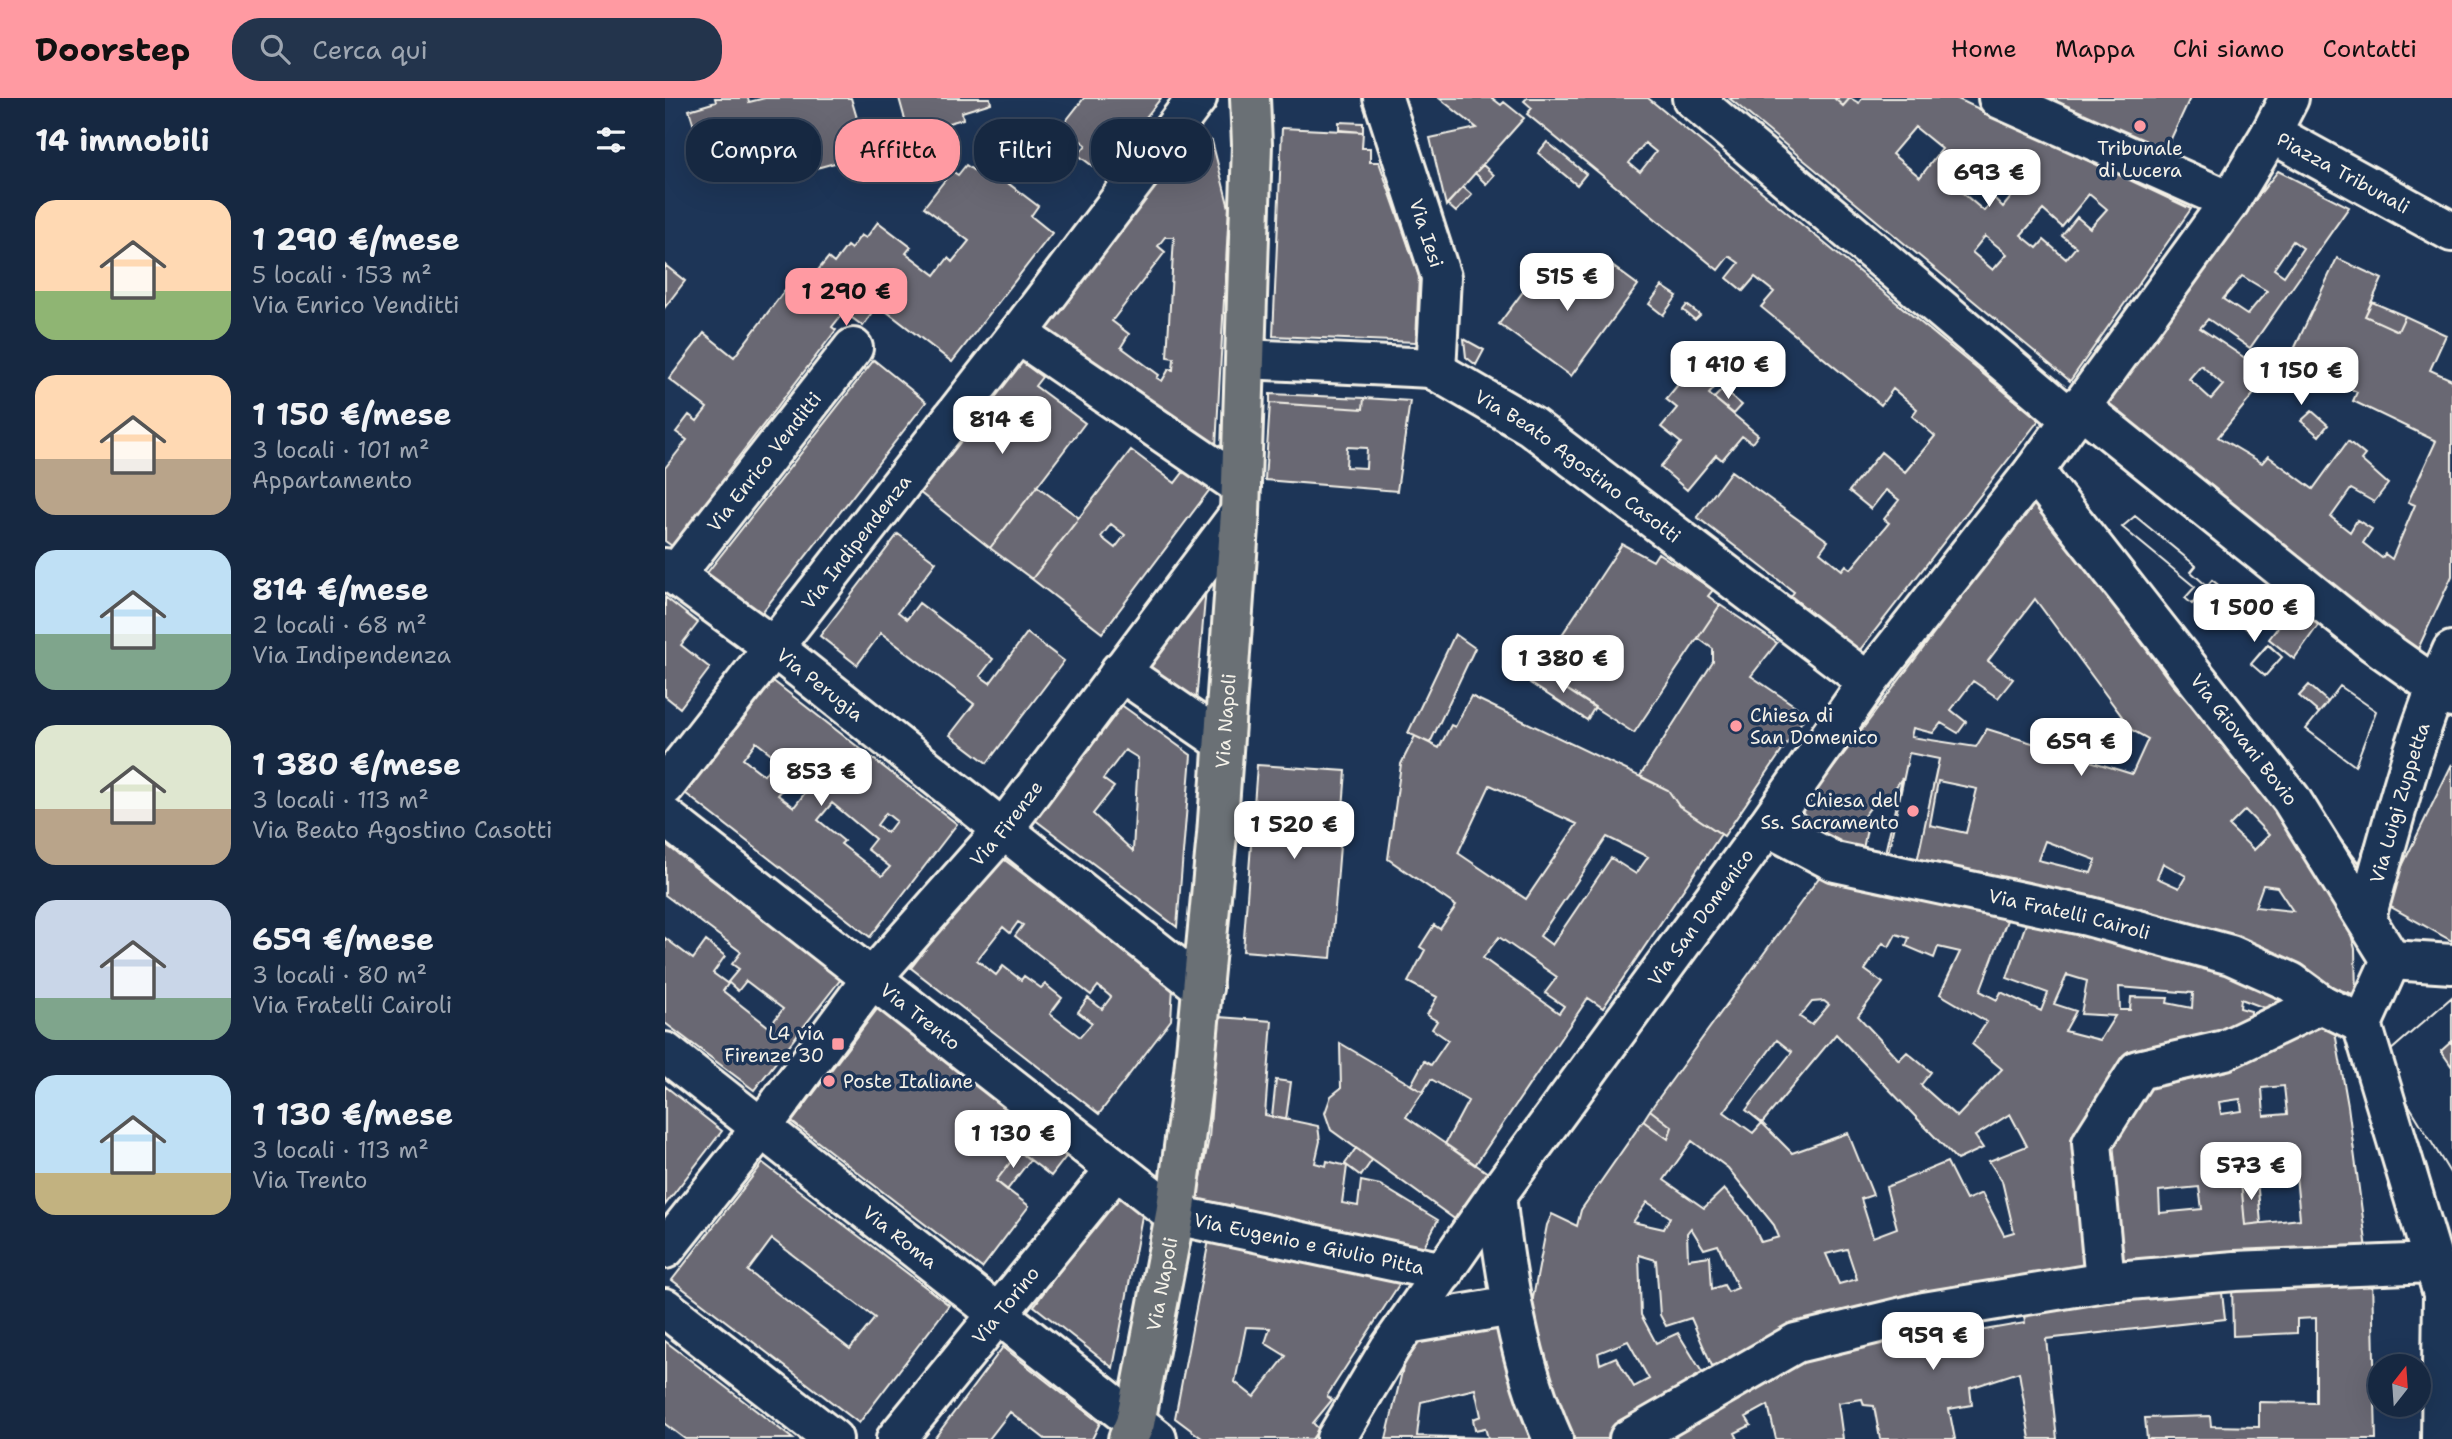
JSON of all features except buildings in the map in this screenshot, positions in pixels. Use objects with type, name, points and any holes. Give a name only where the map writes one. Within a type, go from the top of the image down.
[{"type":"main road","name":"Via Napoli","points":[[1140,1434],[1175,1215],[1203,988],[1240,499],[1252,144],[1250,98]]},
{"type":"street","name":"Via Indipendenza","points":[[665,786],[1018,334],[1197,98]]},
{"type":"street","name":"Via Iesi","points":[[1383,98],[1441,277],[1436,371]]},
{"type":"street","points":[[1692,98],[2074,412],[2374,643],[2444,693]]},
{"type":"street","points":[[1998,98],[2229,201]]},
{"type":"street","name":"Piazza Tribunali","points":[[2289,98],[2271,133],[2452,232]]},
{"type":"street","name":"Via San Domenico","points":[[1336,1439],[1407,1324],[1496,1196],[1767,826],[1868,682],[2033,471],[2229,201],[2271,133]]},
{"type":"street","points":[[1018,334],[1240,499]]},
{"type":"street","name":"Via Enrico Venditti","points":[[670,572],[853,348]]},
{"type":"street","name":"Via Beato Agostino Casotti","points":[[1246,359],[1431,368],[1531,426],[1868,682]]},
{"type":"street","name":"Via Giovani Bovio","points":[[2033,471],[2291,799],[2391,960]]},
{"type":"street","name":"Via Firenze","points":[[762,1127],[872,978],[1002,831],[1120,671],[1240,499]]},
{"type":"street","name":"Via Perugia","points":[[670,572],[772,646],[1203,988]]},
{"type":"street","name":"Via Luigi Zuppetta","points":[[2366,918],[2444,693],[2452,651]]},
{"type":"street","points":[[1120,671],[1222,741]]},
{"type":"street","name":"Via Trento","points":[[665,817],[1175,1215]]},
{"type":"street","name":"Via Fratelli Cairoli","points":[[1767,826],[1835,862],[2087,916],[2231,955],[2291,982],[2321,1004],[2362,1024]]},
{"type":"street","points":[[2441,1439],[2443,1284],[2362,1024],[2391,960],[2452,964]]},
{"type":"street","points":[[2105,1282],[2092,1143],[2138,1070],[2225,1050],[2321,1004]]},
{"type":"street","name":"Via Roma","points":[[665,1052],[998,1316],[1140,1434]]},
{"type":"street","points":[[665,1249],[762,1127]]},
{"type":"street","name":"Via Torino","points":[[896,1439],[1116,1169]]},
{"type":"street","points":[[1496,1196],[1512,1306],[1528,1369],[1553,1439]]},
{"type":"street","name":"Via Eugenio e Giulio Pitta","points":[[1175,1215],[1444,1272]]},
{"type":"street","points":[[1629,1439],[1795,1343],[1924,1312],[2105,1282],[2235,1271],[2443,1284]]},
{"type":"street","points":[[1407,1324],[1512,1306]]},
{"type":"street","points":[[665,1308],[833,1439]]},
{"type":"place","name":"Tribunale di Lucera","points":[[2140,126]]},
{"type":"place","name":"Chiesa di San Domenico","points":[[1736,726]]},
{"type":"place","name":"Chiesa del Ss. Sacramento","points":[[1913,811]]},
{"type":"place","name":"L4 via Firenze 30","points":[[838,1044]]},
{"type":"place","name":"Poste Italiane","points":[[829,1081]]}]
